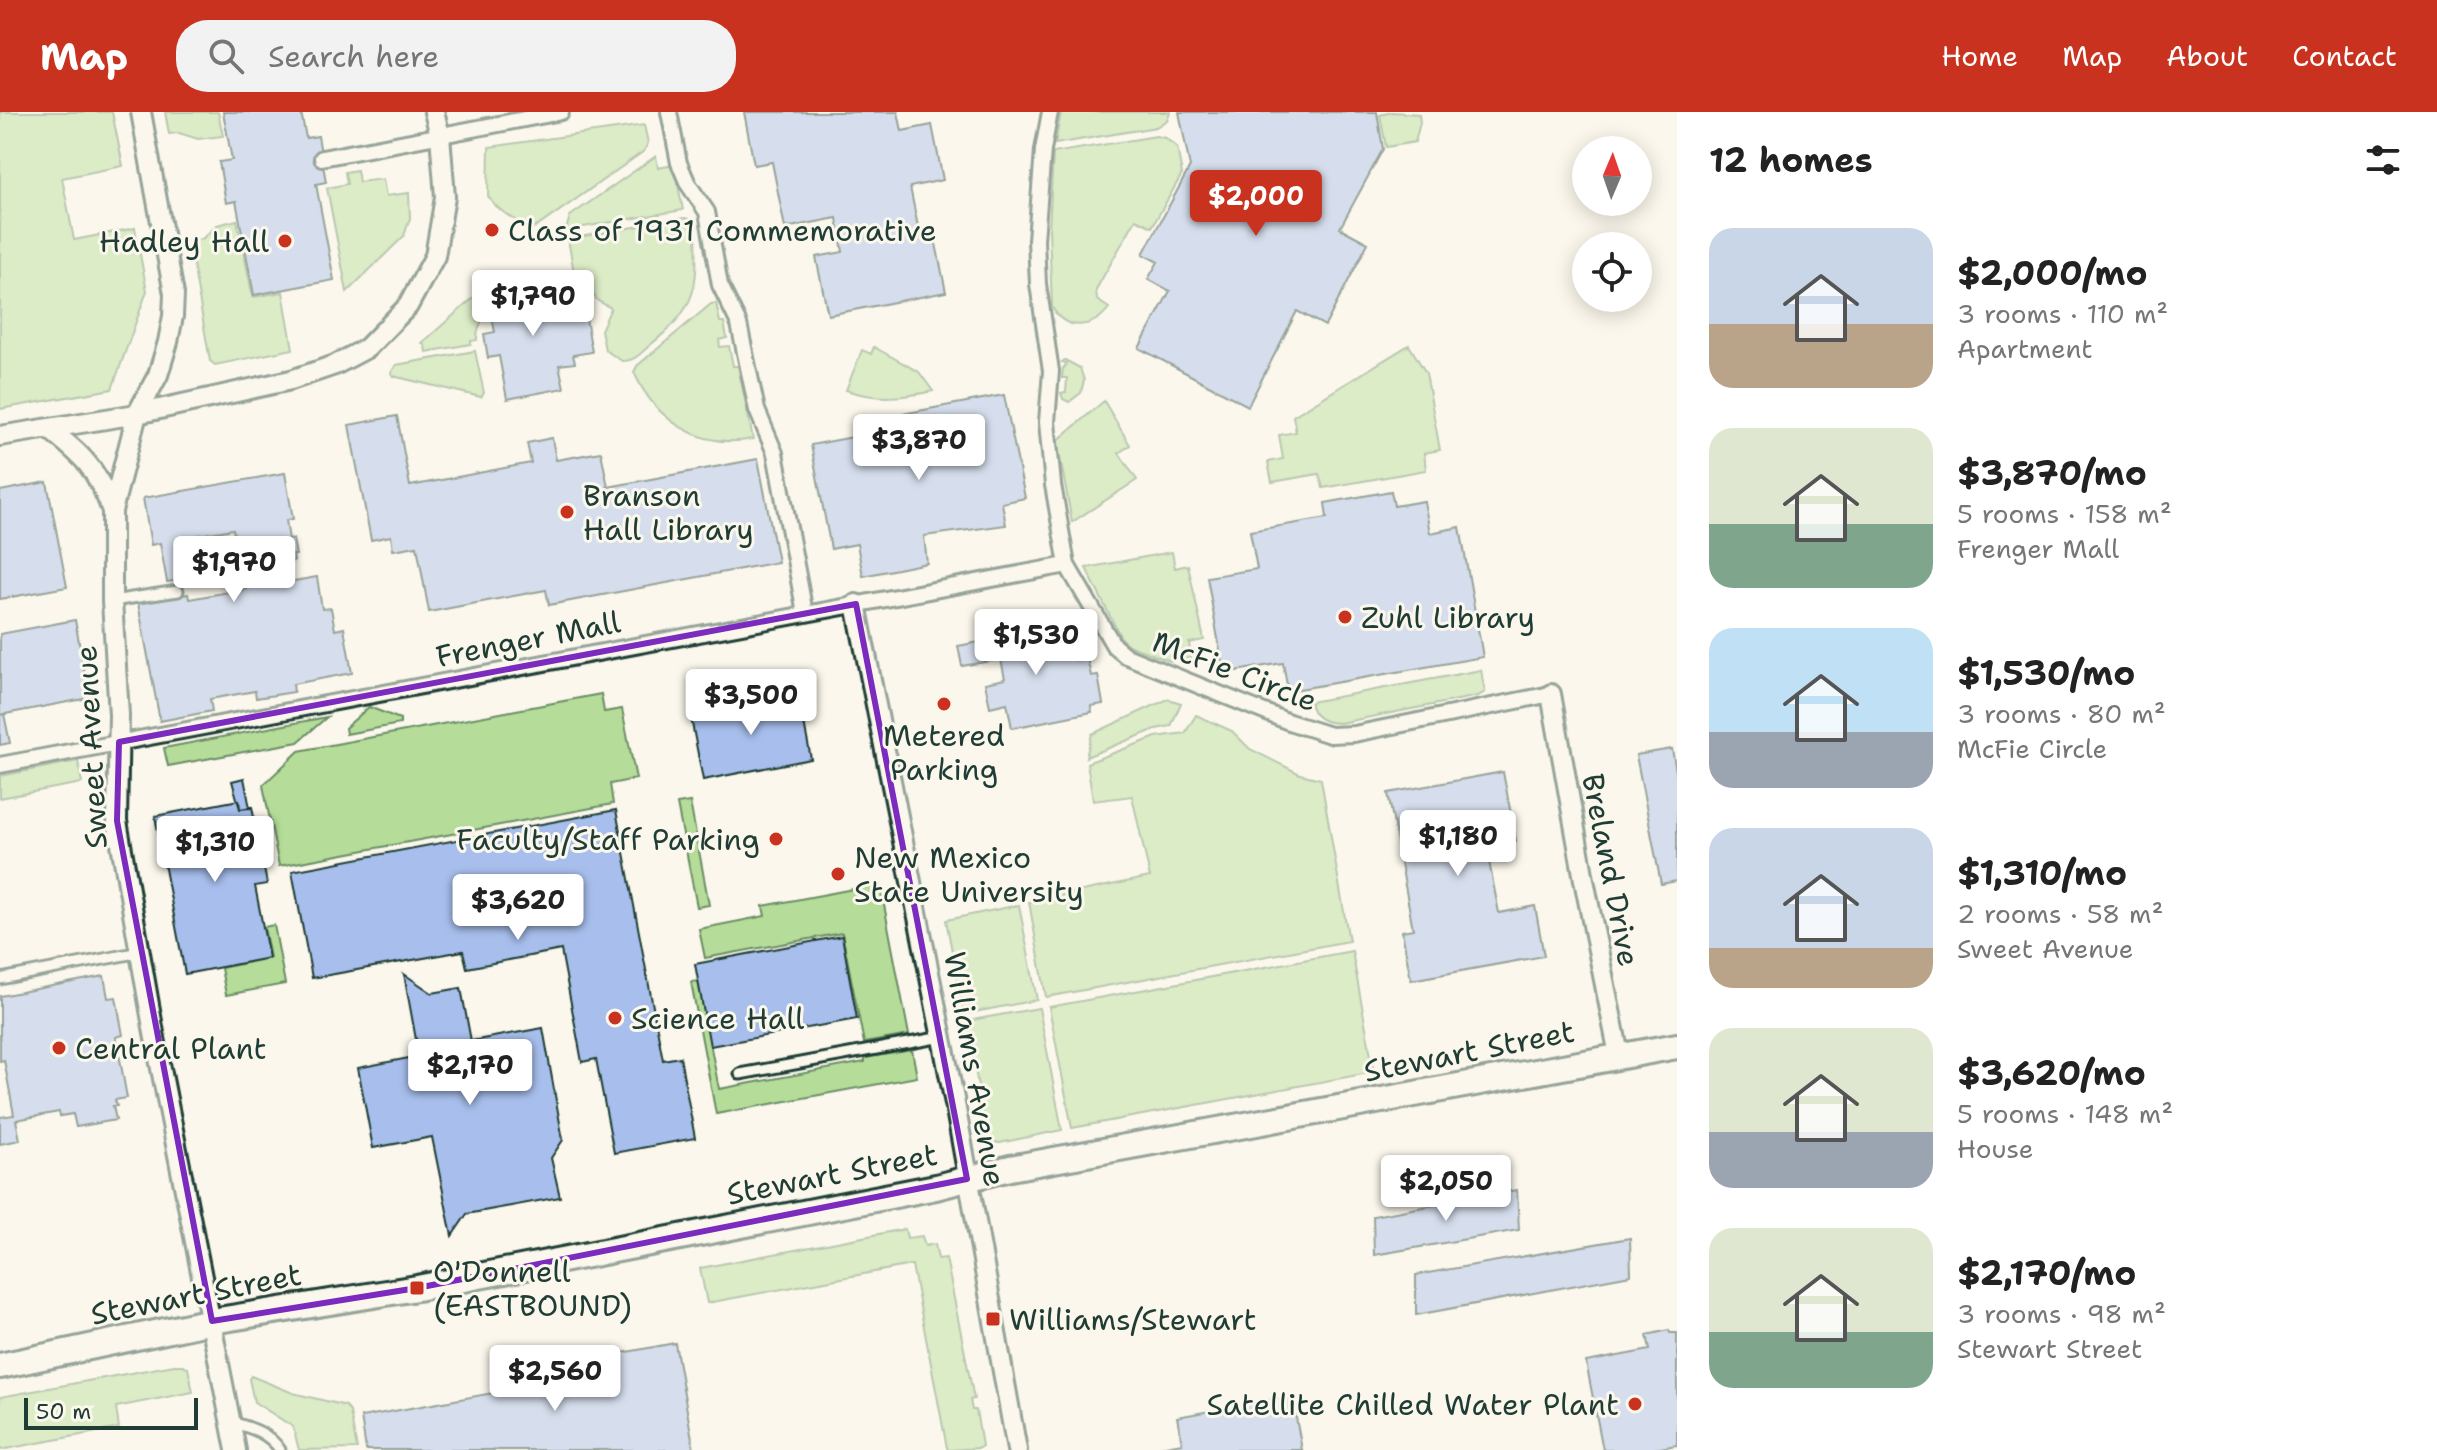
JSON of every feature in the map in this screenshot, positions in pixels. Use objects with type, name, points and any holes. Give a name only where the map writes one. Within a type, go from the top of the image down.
[{"type":"street","name":"Sweet Avenue","points":[[141,112],[174,294],[173,316],[158,375],[137,414],[112,511],[112,601],[119,742],[117,821],[236,1450]]},
{"type":"street","points":[[0,436],[137,414],[291,380],[335,365],[367,348],[408,306],[435,256],[445,197],[440,135],[434,112]]},
{"type":"street","points":[[322,158],[561,112]]},
{"type":"street","points":[[669,112],[679,163],[688,184],[707,212],[720,285],[739,324],[757,410],[775,453],[805,613]]},
{"type":"street","name":"McFie Circle","points":[[1050,112],[1040,175],[1036,240],[1038,284],[1051,371],[1047,422],[1053,485],[1067,565],[1106,634],[1126,656],[1289,722],[1330,735],[1354,734],[1551,694]]},
{"type":"street","name":"Sweet Avenue","points":[[48,428],[81,455],[100,478],[112,511]]},
{"type":"street","name":"Frenger Mall","points":[[0,765],[1067,565]]},
{"type":"street","name":"Williams Avenue","points":[[856,604],[942,1037],[1017,1450]]},
{"type":"street","name":"Breland Drive","points":[[1551,694],[1619,1055]]},
{"type":"street","name":"Stewart Street","points":[[0,1366],[212,1321],[417,1288],[1023,1166],[1677,1046]]},
{"type":"lane","points":[[112,601],[178,591]]},
{"type":"lane","points":[[0,979],[140,952]]},
{"type":"lane","points":[[740,1074],[942,1037]]},
{"type":"lane","points":[[231,1422],[254,1428],[270,1437],[280,1450]]},
{"type":"highlighted area","points":[[856,604],[967,1179],[417,1288],[212,1321],[117,821],[119,742]]},
{"type":"green space","points":[[0,112],[112,112],[123,166],[62,178],[74,240],[135,228],[147,291],[112,389],[0,409]]},
{"type":"green space","points":[[165,112],[218,112],[223,136],[198,139],[179,133],[169,134]]},
{"type":"green space","points":[[1061,112],[1170,112],[1167,120],[1156,127],[1055,144]]},
{"type":"green space","points":[[1392,112],[1419,114],[1415,142],[1386,147],[1380,115]]},
{"type":"green space","points":[[644,125],[648,143],[644,151],[538,226],[533,228],[514,219],[488,196],[489,147]]},
{"type":"green space","points":[[1156,136],[1165,138],[1177,147],[1182,174],[1152,227],[1136,219],[1099,284],[1097,300],[1109,308],[1087,324],[1064,321],[1052,307],[1049,229],[1053,153]]},
{"type":"green space","points":[[656,156],[658,168],[674,165],[683,210],[566,230],[570,216]]},
{"type":"green space","points":[[357,170],[359,182],[383,179],[386,196],[409,193],[410,218],[404,236],[347,292],[327,188],[347,184],[345,172]]},
{"type":"green space","points":[[684,218],[695,220],[696,224],[695,279],[687,306],[666,331],[640,354],[622,361],[605,350],[601,330],[611,308],[598,301],[588,288],[577,290],[568,239]]},
{"type":"green space","points":[[237,220],[253,297],[283,292],[293,349],[215,365],[210,361],[189,241],[202,239],[217,225]]},
{"type":"green space","points":[[480,292],[483,294],[484,310],[477,340],[471,341],[471,344],[426,352],[422,343]]},
{"type":"green space","points":[[716,303],[727,338],[719,340],[720,347],[729,346],[733,366],[738,366],[753,439],[715,440],[682,428],[654,404],[634,372],[637,366]]},
{"type":"green space","points":[[1409,345],[1426,373],[1440,450],[1424,453],[1426,470],[1323,488],[1319,474],[1272,482],[1268,462],[1283,459],[1279,435],[1296,432],[1293,416]]},
{"type":"green space","points":[[874,347],[919,372],[933,391],[889,397],[846,390],[862,350],[871,354]]},
{"type":"green space","points":[[475,351],[484,393],[481,397],[391,373],[396,365]]},
{"type":"green space","points":[[1065,360],[1080,368],[1084,380],[1081,393],[1069,402],[1063,399],[1061,393],[1066,392],[1067,378],[1062,378],[1066,363],[1062,362]]},
{"type":"green space","points":[[1104,401],[1130,445],[1119,453],[1137,480],[1072,522],[1057,441]]},
{"type":"green space","points":[[1172,552],[1175,568],[1188,565],[1204,640],[1189,643],[1191,658],[1170,661],[1122,640],[1086,568]]},
{"type":"green space","points":[[1481,670],[1485,692],[1478,696],[1340,723],[1320,718],[1310,702]]},
{"type":"green space","points":[[601,694],[604,712],[622,709],[636,779],[610,784],[613,804],[279,866],[263,785],[299,751]]},
{"type":"green space","points":[[1168,699],[1181,703],[1171,726],[1086,757],[1092,734]]},
{"type":"green space","points":[[369,707],[400,719],[400,724],[346,734],[345,728]]},
{"type":"green space","points":[[1196,715],[1232,731],[1250,749],[1300,774],[1321,779],[1349,941],[1046,997],[1029,902],[1150,877],[1132,796],[1093,801],[1087,763],[1156,737],[1185,733]]},
{"type":"green space","points":[[327,717],[298,742],[168,766],[164,748]]},
{"type":"green space","points":[[78,761],[82,783],[0,798],[0,776]]},
{"type":"green space","points":[[690,802],[709,905],[697,907],[677,804]]},
{"type":"green space","points":[[880,884],[909,1035],[864,1043],[842,933],[705,958],[699,929],[765,916],[763,906]]},
{"type":"green space","points":[[1019,905],[1037,1000],[964,1014],[946,920]]},
{"type":"green space","points":[[274,925],[285,984],[226,995],[221,968],[270,958],[264,927]]},
{"type":"green space","points":[[1352,951],[1374,1072],[1072,1128],[1049,1007]]},
{"type":"green space","points":[[698,981],[719,1089],[865,1062],[865,1058],[912,1050],[917,1077],[716,1114],[691,982]]},
{"type":"green space","points":[[1039,1008],[1062,1130],[994,1142],[986,1129],[966,1021]]},
{"type":"green space","points":[[905,1229],[907,1238],[922,1236],[925,1246],[935,1244],[938,1259],[946,1258],[974,1399],[970,1400],[972,1410],[976,1410],[982,1446],[979,1448],[947,1448],[912,1265],[707,1303],[700,1268]]},
{"type":"green space","points":[[174,1365],[188,1368],[193,1392],[116,1407],[119,1428],[0,1450],[0,1397]]},
{"type":"green space","points":[[251,1376],[293,1393],[346,1406],[357,1449],[299,1450],[293,1427],[254,1402]]},
{"type":"building","name":"Hadley Hall","points":[[223,112],[301,112],[306,138],[318,136],[326,182],[316,184],[334,280],[254,295],[236,201],[226,203],[219,162],[232,160]]},
{"type":"building","points":[[744,112],[898,112],[902,131],[932,125],[943,180],[910,187],[920,237],[934,234],[946,292],[828,315],[816,257],[843,252],[837,218],[785,228],[772,162],[754,165]]},
{"type":"building","points":[[1179,112],[1377,112],[1383,149],[1340,228],[1368,243],[1325,326],[1297,311],[1248,406],[1139,348],[1170,291],[1148,279],[1158,262],[1143,254],[1190,167]]},
{"type":"building","points":[[540,278],[544,303],[559,300],[563,317],[585,313],[592,352],[573,355],[575,363],[559,365],[564,388],[507,399],[499,356],[488,358],[484,334],[495,332],[486,287]]},
{"type":"building","points":[[1004,395],[1025,498],[1002,503],[1006,525],[924,536],[927,563],[863,576],[857,544],[831,549],[811,445],[905,427],[902,414]]},
{"type":"building","name":"Branson Hall Library","points":[[397,416],[410,486],[531,463],[527,443],[552,438],[556,460],[601,452],[608,487],[758,459],[778,562],[549,605],[546,590],[429,612],[417,546],[393,550],[391,536],[371,540],[349,425]]},
{"type":"building","points":[[285,473],[293,519],[286,520],[289,540],[293,539],[296,555],[293,555],[294,561],[261,567],[262,577],[275,574],[277,584],[317,577],[322,609],[331,608],[335,630],[344,628],[352,673],[293,684],[294,692],[256,698],[255,691],[210,699],[212,711],[160,721],[138,603],[188,594],[189,599],[246,589],[241,562],[236,563],[233,529],[194,536],[201,576],[167,582],[160,543],[151,545],[143,498]]},
{"type":"building","points":[[47,482],[67,587],[0,599],[0,491]]},
{"type":"building","name":"Zuhl Library","points":[[1391,491],[1394,506],[1424,501],[1430,533],[1460,527],[1483,657],[1288,691],[1283,663],[1224,673],[1207,577],[1257,569],[1250,531],[1327,518],[1325,503]]},
{"type":"building","points":[[75,620],[89,698],[0,715],[0,634]]},
{"type":"building","points":[[1052,628],[1056,647],[1072,644],[1076,660],[1087,658],[1091,676],[1098,675],[1103,704],[1091,706],[1092,712],[1012,728],[1007,703],[990,707],[985,683],[1005,679],[1001,659],[962,666],[958,646]]},
{"type":"building","points":[[754,695],[755,702],[766,700],[767,703],[799,697],[811,759],[703,780],[691,718],[721,712],[721,708],[731,705],[731,700]]},
{"type":"building","points":[[4,714],[10,743],[0,745],[0,715]]},
{"type":"building","points":[[1672,749],[1677,777],[1677,881],[1661,884],[1636,755]]},
{"type":"building","points":[[1503,772],[1516,841],[1486,846],[1499,913],[1535,906],[1544,956],[1411,980],[1402,931],[1413,929],[1388,793]]},
{"type":"building","points":[[244,778],[250,808],[240,809],[232,781]]},
{"type":"building","points":[[239,800],[240,809],[252,807],[267,884],[255,886],[269,958],[185,974],[155,816]]},
{"type":"building","name":"Science Hall","points":[[616,810],[663,1060],[680,1057],[695,1138],[614,1153],[596,1059],[582,1062],[561,950],[467,968],[463,951],[312,978],[292,871]]},
{"type":"building","points":[[842,936],[857,1019],[710,1046],[695,964]]},
{"type":"building","points":[[404,974],[432,993],[461,988],[471,1041],[543,1028],[563,1140],[551,1158],[560,1197],[467,1214],[452,1236],[432,1137],[373,1148],[358,1068],[419,1056]]},
{"type":"building","name":"Central Plant","points":[[104,976],[108,998],[116,997],[123,1035],[116,1037],[127,1098],[115,1100],[116,1120],[76,1127],[73,1114],[60,1116],[59,1112],[16,1120],[20,1140],[0,1144],[0,1117],[14,1115],[4,1060],[0,1061],[0,996]]},
{"type":"building","points":[[1517,1190],[1519,1230],[1374,1255],[1373,1216]]},
{"type":"building","points":[[1630,1238],[1631,1275],[1416,1315],[1416,1275]]},
{"type":"building","name":"Satellite Chilled Water Plant","points":[[1669,1330],[1670,1333],[1677,1333],[1677,1445],[1649,1450],[1603,1450],[1586,1362],[1650,1350],[1647,1335]]},
{"type":"building","points":[[675,1343],[694,1450],[366,1450],[361,1417],[598,1374],[595,1358]]},
{"type":"building","points":[[1292,1396],[1302,1450],[1144,1450],[1182,1443],[1177,1417]]},
{"type":"place","name":"Class of 1931 Commemorative","points":[[492,230]]},
{"type":"place","name":"Hadley Hall","points":[[285,241]]},
{"type":"place","name":"Branson Hall Library","points":[[567,512]]},
{"type":"place","name":"Zuhl Library","points":[[1345,617]]},
{"type":"place","name":"Metered Parking","points":[[944,704]]},
{"type":"place","name":"Faculty/Staff Parking","points":[[776,839]]},
{"type":"place","name":"New Mexico State University","points":[[838,874]]},
{"type":"place","name":"Science Hall","points":[[615,1018]]},
{"type":"place","name":"Central Plant","points":[[59,1048]]},
{"type":"place","name":"O'Donnell (EASTBOUND)","points":[[417,1288]]},
{"type":"place","name":"Williams/Stewart","points":[[993,1319]]},
{"type":"place","name":"Satellite Chilled Water Plant","points":[[1635,1404]]}]
